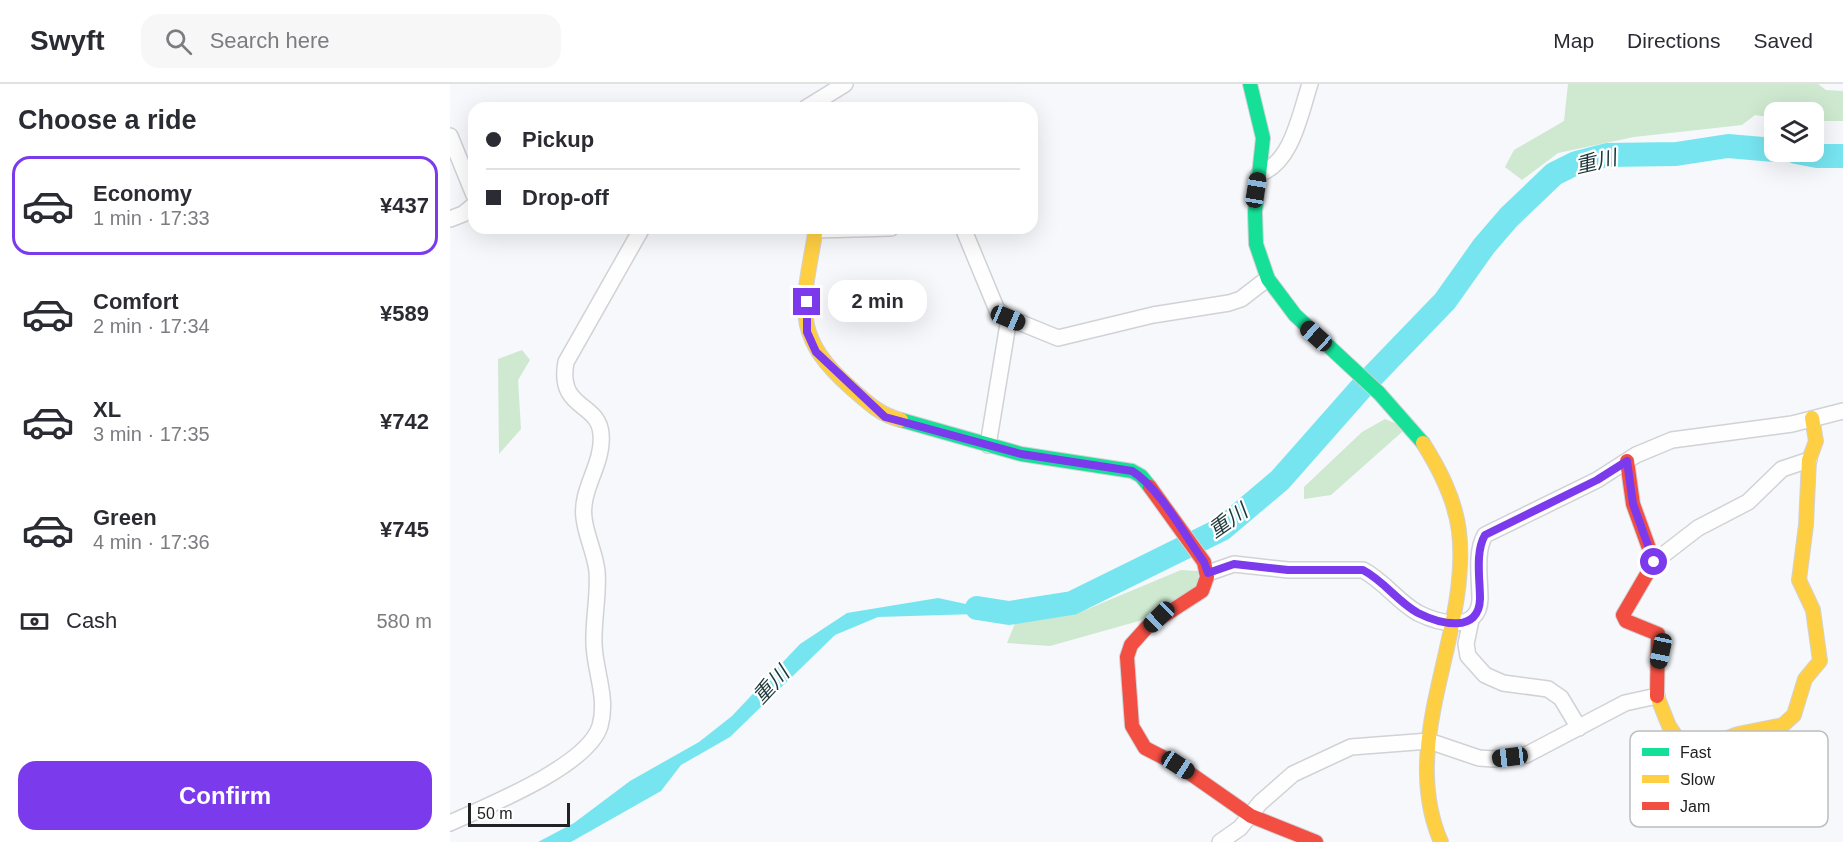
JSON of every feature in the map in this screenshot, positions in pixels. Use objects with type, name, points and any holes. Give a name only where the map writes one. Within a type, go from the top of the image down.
[{"type":"street","points":[[816,102],[845,84]]},
{"type":"street","points":[[1250,84],[1262,123],[1263,147],[1253,224],[1257,250],[1267,279],[1301,322],[1390,403],[1422,439],[1439,466],[1457,512],[1462,538],[1461,566],[1430,741],[1427,794],[1434,826],[1441,842]]},
{"type":"street","points":[[1259,174],[1268,171],[1280,160],[1295,130],[1310,84]]},
{"type":"street","points":[[450,136],[468,180]]},
{"type":"street","points":[[450,219],[468,210]]},
{"type":"street","points":[[450,823],[568,764],[594,740],[600,726],[601,684],[594,646],[597,573],[584,507],[599,458],[602,435],[594,417],[569,394],[564,374],[566,362],[639,234]]},
{"type":"street","points":[[815,234],[809,262],[807,332],[816,352],[885,417],[1021,454],[1132,471],[1141,476],[1206,568],[1207,584],[1202,591],[1159,617],[1130,648],[1127,657],[1132,726],[1135,736],[1145,748],[1178,765],[1251,816],[1316,842]]},
{"type":"street","points":[[965,234],[997,310],[1008,318],[1048,336],[1068,337],[1142,318],[1229,303],[1241,299],[1267,279]]},
{"type":"street","points":[[988,445],[1008,318]]},
{"type":"street","points":[[1206,568],[1234,564],[1288,570],[1363,570],[1373,575],[1416,612],[1452,622],[1471,620],[1476,617],[1479,609],[1480,549],[1485,535],[1597,480],[1627,461],[1685,436],[1792,424],[1843,411]]},
{"type":"street","points":[[1753,731],[1783,725],[1794,715],[1805,679],[1820,662],[1813,610],[1799,580],[1806,525],[1809,460],[1816,441],[1812,418]]},
{"type":"street","points":[[1674,731],[1657,696],[1656,676],[1661,651],[1658,633],[1626,621],[1623,615],[1654,562],[1698,528],[1748,502],[1782,470],[1809,460]]},
{"type":"street","points":[[1627,461],[1633,504],[1654,562]]},
{"type":"street","points":[[1471,620],[1466,644],[1468,656],[1485,675],[1503,683],[1548,690],[1561,698],[1579,728]]},
{"type":"street","points":[[1220,842],[1251,816],[1260,803],[1293,774],[1351,747],[1430,741],[1479,758],[1494,759],[1526,755],[1625,703],[1657,696]]},
{"type":"green space","points":[[1568,84],[1818,84],[1826,90],[1843,91],[1843,121],[1824,121],[1824,102],[1764,102],[1764,116],[1755,115],[1742,125],[1634,137],[1558,153],[1522,180],[1505,167],[1514,150],[1564,121]]},
{"type":"green space","points":[[522,350],[530,360],[518,380],[521,429],[499,454],[498,359]]},
{"type":"green space","points":[[1385,419],[1397,424],[1402,432],[1331,495],[1304,499],[1304,487],[1362,432]]},
{"type":"green space","points":[[1181,570],[1198,571],[1198,587],[1139,621],[1050,646],[1007,643],[1016,621],[1078,613]]},
{"type":"water","points":[[938,598],[1008,613],[878,617],[835,635],[730,737],[681,765],[661,791],[571,842],[538,842],[574,823],[630,781],[699,742],[732,716],[800,644],[847,613]]},
{"type":"waterway","name":"重川","points":[[977,608],[1009,613],[1072,603],[1222,529],[1280,480],[1363,386],[1445,301],[1484,246],[1509,217],[1554,174],[1576,163],[1607,155],[1676,154],[1728,146],[1764,149]]},
{"type":"waterway","name":"重川","points":[[1824,156],[1843,156]]},
{"type":"traffic: fast","points":[[1250,84],[1263,138],[1255,212],[1256,244],[1268,279],[1295,315],[1379,393],[1423,443]]},
{"type":"traffic: fast","points":[[901,420],[1021,454],[1132,471],[1141,476],[1150,487]]},
{"type":"traffic: slow","points":[[815,234],[805,297],[805,315],[809,333],[817,350],[851,388],[880,411],[901,420]]},
{"type":"traffic: slow","points":[[1753,731],[1783,725],[1794,715],[1805,679],[1820,661],[1813,610],[1799,580],[1806,525],[1809,460],[1816,441],[1812,418]]},
{"type":"traffic: slow","points":[[1423,443],[1446,485],[1459,531],[1460,570],[1455,609],[1438,687],[1427,765],[1430,804],[1441,842]]},
{"type":"traffic: slow","points":[[1657,696],[1672,731]]},
{"type":"traffic: jam","points":[[1627,461],[1633,504],[1654,562],[1623,615],[1626,621],[1658,634],[1657,696]]},
{"type":"traffic: jam","points":[[1150,487],[1204,562],[1207,577],[1202,591],[1148,626],[1131,645],[1127,657],[1132,726],[1145,748],[1178,765],[1251,816],[1316,842]]},
{"type":"route","points":[[807,302],[807,332],[816,352],[885,417],[1021,454],[1119,467],[1132,471],[1141,476],[1159,499],[1204,562],[1208,573],[1234,564],[1288,570],[1363,570],[1373,575],[1416,612],[1452,622],[1467,622],[1476,617],[1479,609],[1480,555],[1481,543],[1485,535],[1597,480],[1627,461],[1633,504],[1654,562]]}]
